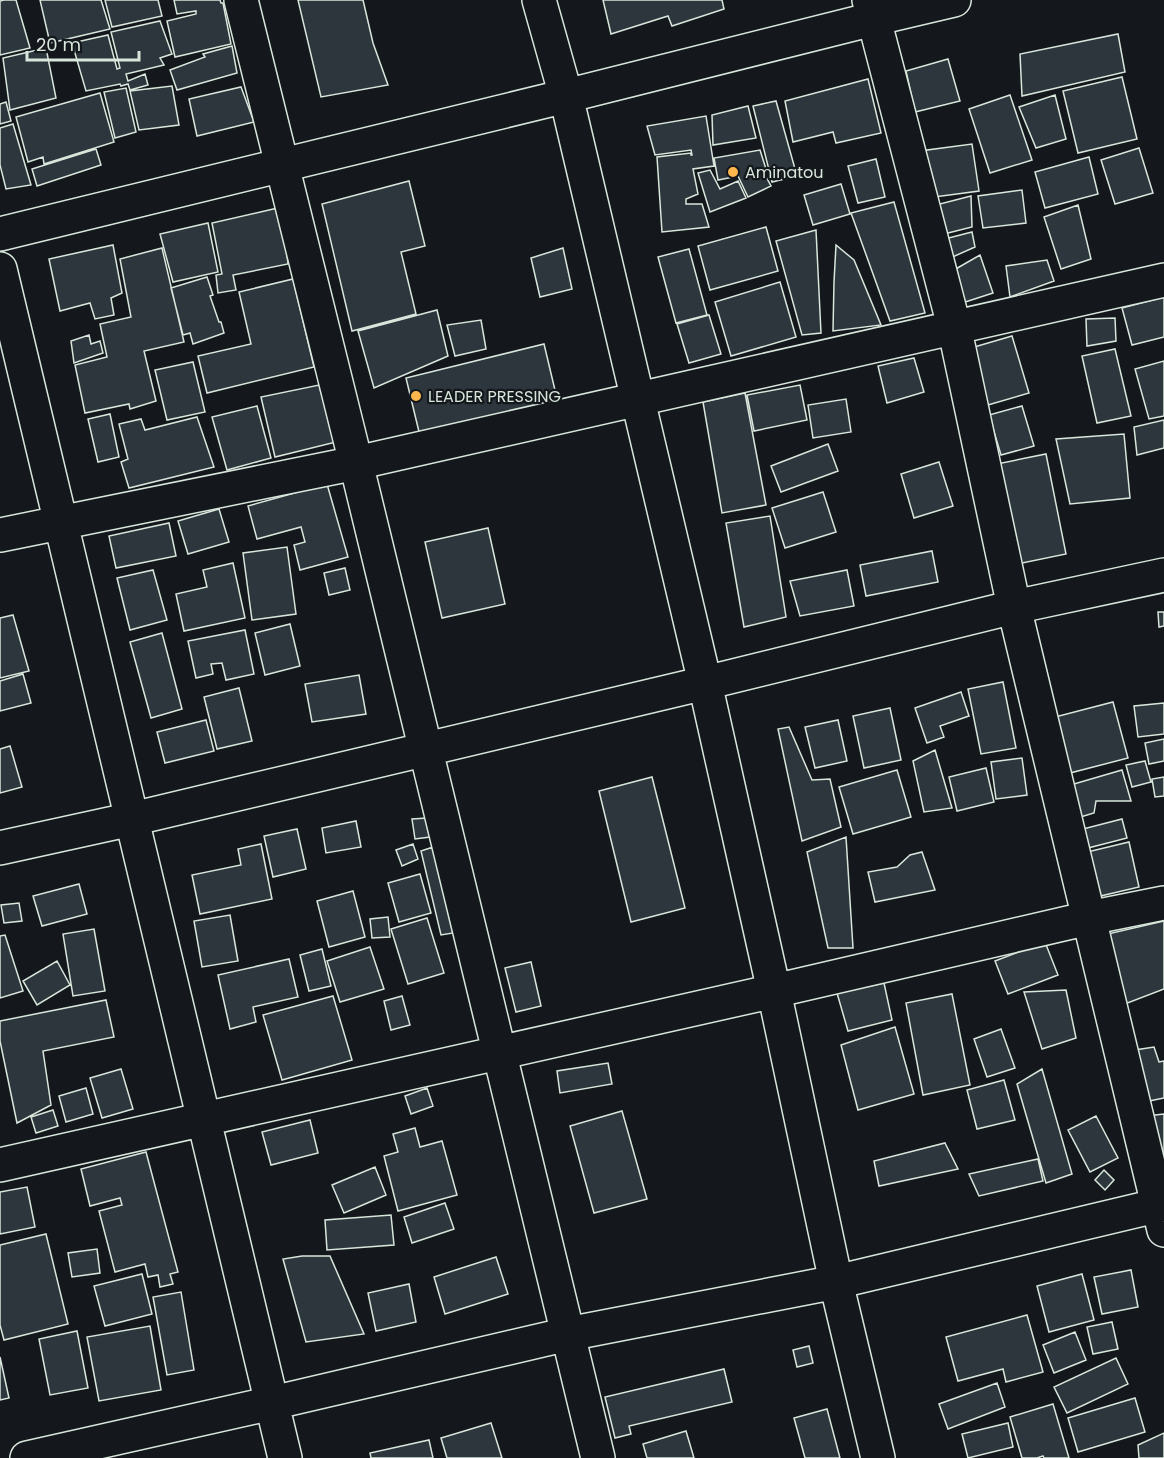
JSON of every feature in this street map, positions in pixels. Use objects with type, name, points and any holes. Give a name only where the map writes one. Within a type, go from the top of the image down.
[{"type":"street","points":[[241,0],[598,1458]]},
{"type":"street","points":[[539,0],[566,96],[705,683],[836,1282],[878,1458]]},
{"type":"street","points":[[0,234],[566,96],[871,9],[954,0]]},
{"type":"street","points":[[27,1458],[568,1334],[836,1282],[1162,1213],[1014,607],[954,326],[871,9]]},
{"type":"street","points":[[0,269],[285,1458]]},
{"type":"street","points":[[0,535],[356,463],[1164,280]]},
{"type":"street","points":[[0,848],[132,819],[705,683],[1014,607],[1164,575]]},
{"type":"street","points":[[0,1165],[1089,918],[1164,903]]},
{"type":"building","points":[[16,0],[30,48],[0,55],[0,1]]},
{"type":"building","points":[[40,0],[101,0],[110,29],[50,43]]},
{"type":"building","points":[[105,0],[158,0],[162,16],[112,27]]},
{"type":"building","points":[[174,0],[220,0],[223,3],[231,44],[175,57],[167,21],[196,14],[196,11],[177,14]]},
{"type":"building","points":[[298,0],[363,0],[373,43],[388,85],[321,97]]},
{"type":"building","points":[[603,0],[722,0],[724,9],[672,26],[668,16],[611,34]]},
{"type":"building","points":[[160,21],[172,54],[160,58],[164,65],[126,74],[128,81],[145,74],[148,85],[130,90],[128,84],[121,86],[120,84],[86,91],[72,43],[108,35],[117,69],[120,68],[111,32]]},
{"type":"building","points":[[1118,34],[1125,72],[1022,96],[1020,54]]},
{"type":"building","points":[[232,46],[237,73],[177,90],[170,70],[205,57],[203,54]]},
{"type":"building","points":[[46,48],[56,98],[10,110],[3,58]]},
{"type":"building","points":[[948,59],[960,101],[915,112],[906,71]]},
{"type":"building","points":[[1122,77],[1137,139],[1078,153],[1063,91]]},
{"type":"building","points":[[868,79],[881,133],[836,143],[833,132],[793,142],[785,101]]},
{"type":"building","points":[[172,86],[179,125],[139,130],[130,91]]},
{"type":"building","points":[[241,87],[254,122],[197,136],[189,99]]},
{"type":"building","points":[[126,88],[136,132],[115,138],[104,92]]},
{"type":"building","points":[[100,93],[114,142],[44,164],[43,157],[28,162],[16,117]]},
{"type":"building","points":[[1010,95],[1032,160],[990,173],[969,109]]},
{"type":"building","points":[[1055,95],[1066,139],[1036,148],[1019,107]]},
{"type":"building","points":[[776,101],[797,176],[772,182],[753,106]]},
{"type":"building","points":[[6,102],[11,121],[0,124],[0,104]]},
{"type":"building","points":[[748,106],[756,138],[713,145],[712,115]]},
{"type":"building","points":[[706,116],[714,166],[693,169],[698,194],[686,199],[686,204],[702,204],[709,227],[662,232],[657,157],[691,153],[692,155],[691,150],[655,155],[647,126]]},
{"type":"building","points":[[13,124],[31,185],[6,189],[0,165],[0,128]]},
{"type":"building","points":[[972,144],[979,191],[927,198],[920,151]]},
{"type":"building","points":[[1139,148],[1153,193],[1115,204],[1101,160]]},
{"type":"building","points":[[96,149],[101,165],[37,186],[32,169]]},
{"type":"building","points":[[760,150],[766,169],[763,171],[771,186],[748,197],[738,176],[718,180],[714,158]]},
{"type":"building","points":[[1089,157],[1098,194],[1045,208],[1035,172]]},
{"type":"building","points":[[876,159],[885,197],[858,203],[848,166]]},
{"type":"building","points":[[710,170],[720,189],[738,181],[746,198],[710,212],[698,173]]},
{"type":"building","points":[[409,181],[425,246],[401,252],[416,314],[352,331],[322,204]]},
{"type":"building","points":[[841,184],[850,214],[813,225],[804,195]]},
{"type":"building","points":[[1022,190],[1026,223],[983,228],[978,196]]},
{"type":"building","points":[[971,196],[972,227],[936,236],[932,206]]},
{"type":"building","points":[[894,202],[925,313],[890,321],[851,213]]},
{"type":"building","points":[[1078,205],[1091,259],[1061,269],[1044,217]]},
{"type":"building","points":[[282,207],[288,264],[233,275],[236,290],[218,293],[216,275],[222,274],[212,223]]},
{"type":"building","points":[[208,223],[218,272],[173,282],[160,234]]},
{"type":"building","points":[[766,227],[778,271],[710,290],[698,246]]},
{"type":"building","points":[[816,230],[821,333],[802,335],[776,241]]},
{"type":"building","points":[[972,232],[975,247],[939,263],[933,242]]},
{"type":"building","points":[[113,245],[122,293],[111,298],[114,315],[95,319],[90,303],[60,311],[49,259]]},
{"type":"building","points":[[836,245],[854,260],[881,325],[833,331]]},
{"type":"building","points":[[162,248],[184,342],[144,351],[156,401],[130,409],[129,404],[85,413],[75,365],[107,357],[100,324],[131,317],[120,259]]},
{"type":"building","points":[[563,248],[572,289],[540,297],[531,258]]},
{"type":"building","points":[[689,249],[707,315],[676,323],[658,257]]},
{"type":"building","points":[[980,255],[993,293],[953,306],[947,274]]},
{"type":"building","points":[[1047,260],[1054,281],[1010,297],[1006,266]]},
{"type":"building","points":[[207,277],[213,295],[210,296],[224,333],[193,344],[190,333],[183,335],[171,288]]},
{"type":"building","points":[[293,279],[314,367],[207,393],[198,356],[251,344],[239,292]]},
{"type":"building","points":[[780,282],[796,337],[731,356],[715,302]]},
{"type":"building","points":[[1164,297],[1164,337],[1132,345],[1122,308]]},
{"type":"building","points":[[437,310],[448,356],[374,388],[358,331]]},
{"type":"building","points":[[709,315],[721,354],[689,363],[677,324]]},
{"type":"building","points":[[1115,318],[1116,341],[1087,346],[1086,319]]},
{"type":"building","points":[[481,320],[486,349],[455,356],[447,325]]},
{"type":"building","points":[[89,335],[91,344],[100,341],[103,353],[74,363],[71,341]]},
{"type":"building","points":[[1012,336],[1029,393],[981,407],[964,350]]},
{"type":"building","points":[[544,344],[559,407],[421,440],[406,378]]},
{"type":"building","points":[[1115,349],[1131,416],[1097,423],[1082,356]]},
{"type":"building","points":[[914,358],[924,392],[887,403],[878,366]]},
{"type":"building","points":[[1164,361],[1164,416],[1149,419],[1135,369]]},
{"type":"building","points":[[193,362],[205,412],[167,420],[155,370]]},
{"type":"building","points":[[319,385],[336,442],[275,457],[261,397]]},
{"type":"building","points":[[800,385],[807,420],[754,431],[747,395]]},
{"type":"building","points":[[745,393],[766,505],[722,513],[703,402]]},
{"type":"building","points":[[846,399],[851,432],[813,438],[808,405]]},
{"type":"building","points":[[257,406],[271,458],[227,470],[212,417]]},
{"type":"building","points":[[1022,406],[1034,446],[1001,455],[989,415]]},
{"type":"building","points":[[110,414],[119,457],[98,462],[88,419]]},
{"type":"building","points":[[197,417],[214,467],[129,488],[121,462],[128,459],[119,424],[141,419],[145,430]]},
{"type":"building","points":[[1164,420],[1164,448],[1137,455],[1134,427]]},
{"type":"building","points":[[1124,434],[1130,498],[1070,504],[1056,439]]},
{"type":"building","points":[[828,444],[838,471],[781,492],[771,466]]},
{"type":"building","points":[[1046,454],[1066,554],[1007,566],[987,466]]},
{"type":"building","points":[[939,462],[953,506],[914,518],[901,474]]},
{"type":"building","points":[[327,484],[348,557],[300,570],[294,545],[305,542],[301,527],[257,539],[248,506]]},
{"type":"building","points":[[823,492],[836,532],[785,548],[772,508]]},
{"type":"building","points":[[219,509],[229,542],[188,554],[178,521]]},
{"type":"building","points":[[770,516],[786,617],[744,627],[726,523]]},
{"type":"building","points":[[169,523],[176,556],[116,568],[109,536]]},
{"type":"building","points":[[488,528],[505,604],[442,618],[425,542]]},
{"type":"building","points":[[287,547],[296,614],[252,620],[243,553]]},
{"type":"building","points":[[932,551],[938,582],[866,596],[860,565]]},
{"type":"building","points":[[233,563],[245,618],[184,631],[176,594],[207,587],[203,570]]},
{"type":"building","points":[[345,568],[350,590],[329,595],[324,573]]},
{"type":"building","points":[[153,570],[167,620],[130,630],[117,578]]},
{"type":"building","points":[[847,570],[854,606],[800,616],[790,581]]},
{"type":"building","points":[[1158,612],[1164,612],[1164,626],[1159,627]]},
{"type":"building","points":[[13,615],[29,671],[0,678],[0,618]]},
{"type":"building","points":[[290,624],[300,666],[265,675],[255,633]]},
{"type":"building","points":[[245,630],[254,674],[226,680],[222,663],[211,664],[213,674],[196,678],[188,641]]},
{"type":"building","points":[[162,633],[182,709],[151,718],[130,642]]},
{"type":"building","points":[[23,674],[31,703],[0,711],[0,681]]},
{"type":"building","points":[[359,675],[366,714],[312,722],[305,684]]},
{"type":"building","points":[[1003,682],[1016,748],[981,754],[968,689]]},
{"type":"building","points":[[239,688],[252,741],[217,749],[204,697]]},
{"type":"building","points":[[961,692],[969,716],[940,726],[944,737],[927,743],[915,708]]},
{"type":"building","points":[[1113,702],[1128,758],[1070,773],[1055,717]]},
{"type":"building","points":[[1164,703],[1164,734],[1138,737],[1134,706]]},
{"type":"building","points":[[890,708],[901,760],[864,768],[853,716]]},
{"type":"building","points":[[206,720],[214,751],[165,763],[157,732]]},
{"type":"building","points":[[838,720],[847,761],[815,768],[805,727]]},
{"type":"building","points":[[789,727],[812,780],[830,779],[841,827],[802,841],[778,729]]},
{"type":"building","points":[[1164,739],[1164,761],[1149,764],[1145,743]]},
{"type":"building","points":[[10,746],[22,787],[0,793],[0,749]]},
{"type":"building","points":[[935,750],[952,808],[924,812],[913,761]]},
{"type":"building","points":[[1022,758],[1027,795],[996,799],[991,762]]},
{"type":"building","points":[[1145,761],[1151,782],[1132,787],[1126,765]]},
{"type":"building","points":[[986,768],[994,802],[957,811],[949,777]]},
{"type":"building","points":[[897,770],[911,817],[853,834],[839,787]]},
{"type":"building","points":[[1122,770],[1131,801],[1096,801],[1094,813],[1077,818],[1067,786]]},
{"type":"building","points":[[652,777],[685,908],[631,922],[599,791]]},
{"type":"building","points":[[1164,777],[1164,796],[1155,797],[1152,779]]},
{"type":"building","points":[[427,818],[430,837],[415,839],[412,819]]},
{"type":"building","points":[[1122,819],[1127,838],[1088,848],[1083,829]]},
{"type":"building","points":[[356,821],[361,847],[326,853],[322,828]]},
{"type":"building","points":[[297,829],[306,869],[273,877],[264,836]]},
{"type":"building","points":[[846,837],[853,948],[828,948],[807,852]]},
{"type":"building","points":[[1129,842],[1139,887],[1092,898],[1083,853]]},
{"type":"building","points":[[261,844],[272,899],[200,914],[192,875],[241,865],[238,849]]},
{"type":"building","points":[[413,844],[418,859],[402,866],[396,850]]},
{"type":"building","points":[[433,847],[453,933],[441,935],[421,851]]},
{"type":"building","points":[[922,852],[935,890],[875,902],[868,872],[897,867],[910,855]]},
{"type":"building","points":[[420,874],[431,913],[399,922],[388,883]]},
{"type":"building","points":[[79,884],[87,914],[42,926],[33,896]]},
{"type":"building","points":[[353,891],[365,937],[329,947],[317,901]]},
{"type":"building","points":[[19,903],[22,921],[4,923],[1,905]]},
{"type":"building","points":[[230,915],[238,961],[202,967],[194,921]]},
{"type":"building","points":[[388,917],[390,937],[372,938],[370,919]]},
{"type":"building","points":[[427,918],[444,973],[408,984],[391,929]]},
{"type":"building","points":[[1164,921],[1164,989],[1117,1007],[1099,936]]},
{"type":"building","points":[[94,929],[105,991],[73,996],[63,934]]},
{"type":"building","points":[[5,935],[23,991],[0,998],[0,936]]},
{"type":"building","points":[[1045,942],[1058,975],[1008,994],[995,961]]},
{"type":"building","points":[[370,947],[384,989],[340,1002],[327,961]]},
{"type":"building","points":[[322,949],[331,986],[309,991],[300,955]]},
{"type":"building","points":[[289,959],[298,997],[253,1007],[256,1022],[230,1029],[218,975]]},
{"type":"building","points":[[57,961],[70,985],[37,1005],[23,981]]},
{"type":"building","points":[[531,962],[541,1006],[516,1012],[505,968]]},
{"type":"building","points":[[884,983],[892,1020],[848,1031],[837,993]]},
{"type":"building","points":[[1066,990],[1076,1038],[1042,1049],[1024,992]]},
{"type":"building","points":[[952,994],[970,1085],[923,1095],[906,1003]]},
{"type":"building","points":[[333,996],[352,1060],[282,1080],[263,1015]]},
{"type":"building","points":[[402,996],[410,1025],[391,1030],[384,1001]]},
{"type":"building","points":[[106,1000],[114,1037],[43,1051],[51,1105],[17,1123],[0,1041],[0,1021]]},
{"type":"building","points":[[895,1027],[914,1094],[858,1110],[841,1045]]},
{"type":"building","points":[[1001,1029],[1015,1068],[987,1077],[974,1039]]},
{"type":"building","points":[[1154,1047],[1159,1062],[1164,1061],[1164,1098],[1139,1103],[1135,1050]]},
{"type":"building","points":[[608,1063],[612,1084],[560,1093],[557,1071]]},
{"type":"building","points":[[121,1069],[133,1109],[102,1118],[90,1078]]},
{"type":"building","points":[[1042,1069],[1072,1174],[1046,1183],[1017,1084]]},
{"type":"building","points":[[1004,1080],[1015,1120],[977,1129],[967,1090]]},
{"type":"building","points":[[86,1088],[93,1114],[66,1122],[59,1096]]},
{"type":"building","points":[[427,1088],[433,1106],[411,1114],[405,1096]]},
{"type":"building","points":[[53,1110],[58,1126],[36,1133],[31,1117]]},
{"type":"building","points":[[622,1111],[647,1199],[594,1213],[570,1126]]},
{"type":"building","points":[[1164,1114],[1164,1155],[1159,1157],[1147,1116]]},
{"type":"building","points":[[1096,1116],[1118,1158],[1090,1172],[1068,1130]]},
{"type":"building","points":[[310,1120],[318,1153],[271,1165],[262,1132]]},
{"type":"building","points":[[415,1128],[420,1147],[442,1141],[457,1195],[398,1211],[384,1156],[398,1152],[393,1134]]},
{"type":"building","points":[[945,1143],[958,1169],[879,1186],[874,1161]]},
{"type":"building","points":[[146,1152],[178,1272],[170,1274],[173,1284],[160,1287],[158,1275],[148,1277],[145,1264],[115,1272],[99,1211],[122,1205],[120,1198],[90,1206],[81,1169]]},
{"type":"building","points":[[1038,1159],[1043,1181],[979,1196],[969,1174]]},
{"type":"building","points":[[375,1167],[386,1195],[344,1213],[332,1185]]},
{"type":"building","points":[[1104,1170],[1114,1180],[1105,1190],[1095,1180]]},
{"type":"building","points":[[27,1187],[35,1227],[0,1234],[0,1192]]},
{"type":"building","points":[[445,1203],[454,1229],[412,1243],[404,1217]]},
{"type":"building","points":[[391,1215],[394,1245],[327,1250],[325,1220]]},
{"type":"building","points":[[46,1234],[68,1324],[4,1340],[0,1325],[0,1245]]},
{"type":"building","points":[[97,1249],[100,1273],[72,1277],[68,1253]]},
{"type":"building","points":[[330,1256],[364,1334],[306,1342],[283,1259]]},
{"type":"building","points":[[496,1257],[508,1294],[445,1314],[434,1277]]},
{"type":"building","points":[[1131,1270],[1138,1307],[1102,1314],[1094,1277]]},
{"type":"building","points":[[142,1274],[152,1314],[105,1326],[94,1286]]},
{"type":"building","points":[[1082,1274],[1094,1320],[1049,1332],[1037,1286]]},
{"type":"building","points":[[409,1284],[416,1322],[376,1331],[368,1293]]},
{"type":"building","points":[[181,1292],[194,1370],[167,1375],[153,1297]]},
{"type":"building","points":[[1027,1315],[1043,1372],[1006,1382],[1003,1369],[958,1381],[946,1337]]},
{"type":"building","points":[[1112,1322],[1118,1349],[1093,1354],[1087,1327]]},
{"type":"building","points":[[150,1326],[161,1390],[99,1401],[87,1337]]},
{"type":"building","points":[[77,1331],[88,1388],[50,1395],[39,1339]]},
{"type":"building","points":[[1075,1332],[1086,1360],[1054,1373],[1043,1345]]},
{"type":"building","points":[[809,1346],[813,1363],[797,1367],[793,1350]]},
{"type":"building","points":[[0,1357],[9,1398],[0,1400]]},
{"type":"building","points":[[1116,1358],[1128,1384],[1067,1413],[1054,1387]]},
{"type":"building","points":[[724,1369],[732,1402],[629,1426],[631,1434],[615,1438],[605,1397]]},
{"type":"building","points":[[997,1383],[1005,1407],[948,1429],[939,1404]]},
{"type":"building","points":[[1135,1398],[1145,1432],[1078,1452],[1068,1418]]},
{"type":"building","points":[[1053,1404],[1069,1458],[1044,1458],[1043,1456],[1022,1458],[1010,1417]]},
{"type":"building","points":[[827,1409],[840,1458],[805,1458],[794,1418]]},
{"type":"building","points":[[491,1423],[502,1458],[447,1458],[441,1438]]},
{"type":"building","points":[[1008,1423],[1013,1447],[968,1458],[962,1434]]},
{"type":"building","points":[[686,1431],[694,1458],[647,1458],[643,1444]]},
{"type":"building","points":[[1164,1433],[1164,1458],[1139,1458],[1138,1445]]},
{"type":"building","points":[[429,1440],[433,1458],[371,1458],[370,1453]]},
{"type":"place","name":"Aminatou","points":[[733,172]]},
{"type":"place","name":"LEADER PRESSING","points":[[416,396]]}]
